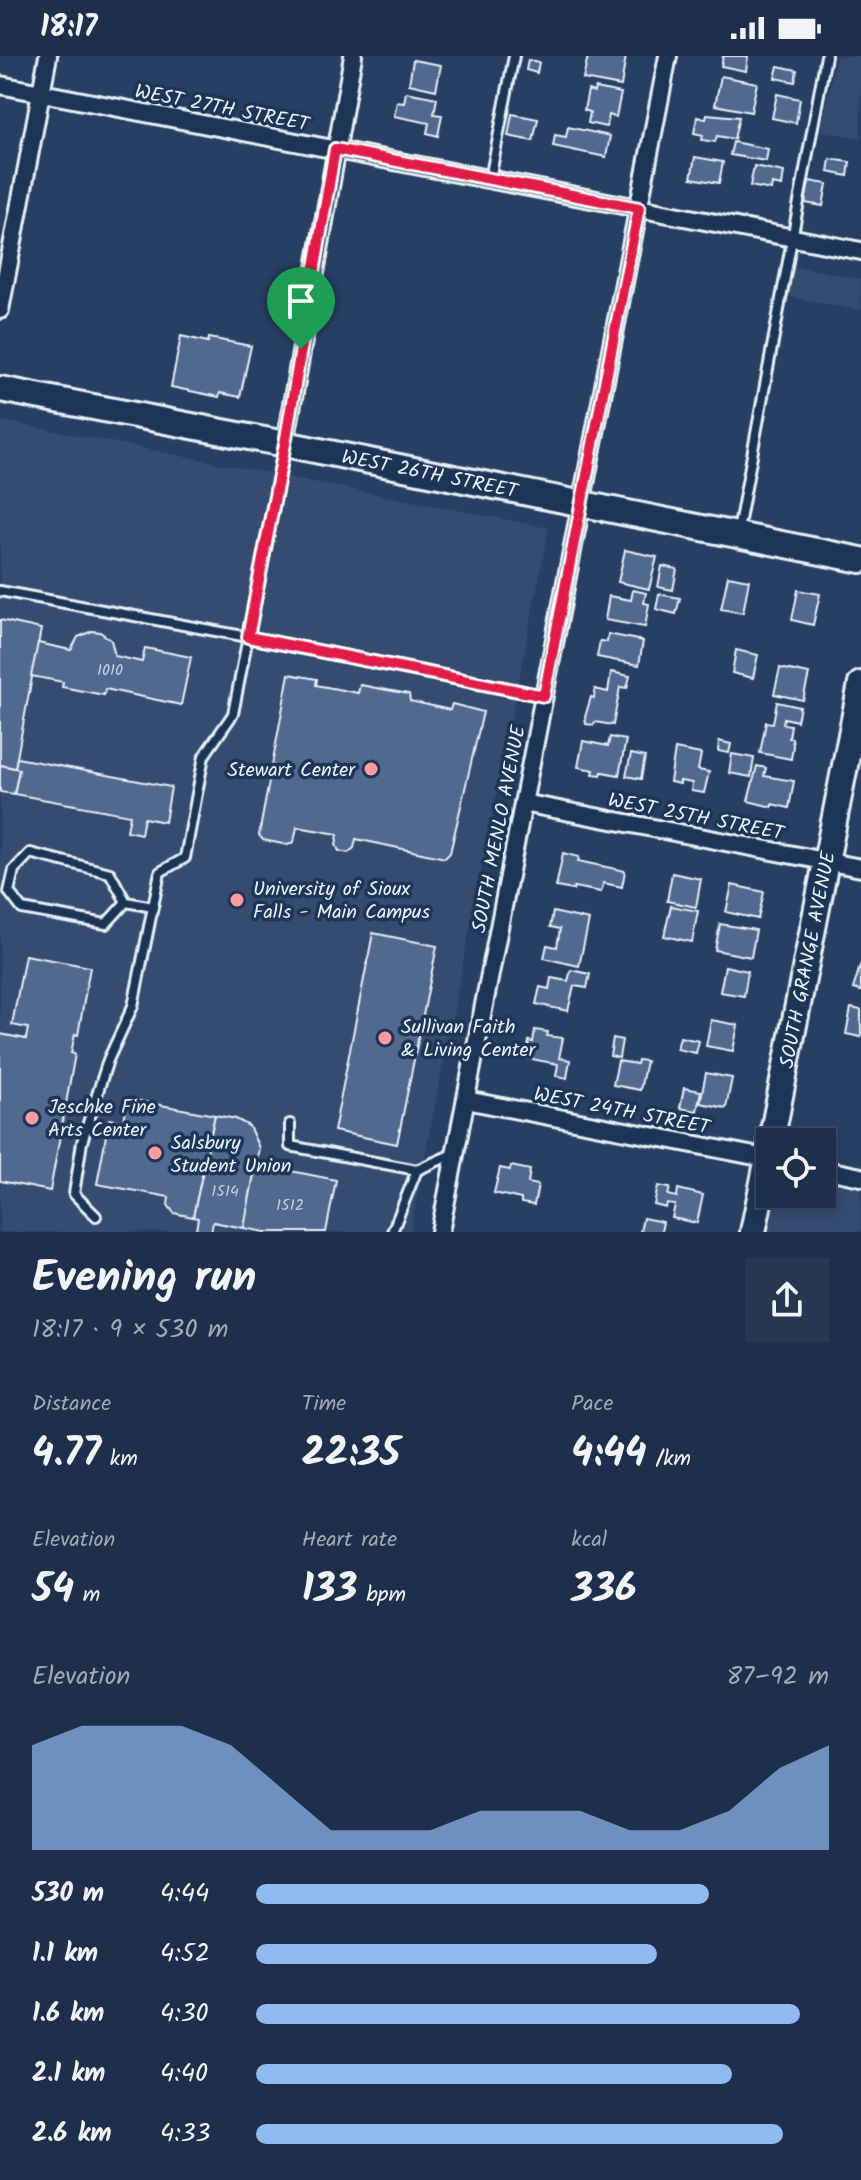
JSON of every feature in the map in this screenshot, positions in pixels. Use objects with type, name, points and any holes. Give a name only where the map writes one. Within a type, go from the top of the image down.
[{"type":"main road","name":"WEST 26TH STREET","points":[[0,389],[861,560]]},
{"type":"main road","name":"SOUTH GRANGE AVENUE","points":[[775,1128],[861,684]]},
{"type":"main road","name":"SOUTH GRANGE AVENUE","points":[[753,1232],[758,1208]]},
{"type":"street","points":[[0,310],[48,56]]},
{"type":"street","points":[[285,444],[353,56]]},
{"type":"street","name":"SOUTH MENLO AVENUE","points":[[440,1232],[668,56]]},
{"type":"street","name":"WEST 27TH STREET","points":[[0,85],[861,251]]},
{"type":"street","name":"WEST 25TH STREET","points":[[523,803],[861,868]]},
{"type":"street","name":"WEST 24TH STREET","points":[[466,1100],[756,1150]]},
{"type":"street","points":[[836,1172],[861,1177]]},
{"type":"lane","points":[[490,180],[514,56]]},
{"type":"lane","points":[[737,535],[826,56]]},
{"type":"lane","points":[[96,1216],[74,1194],[82,1142],[108,1060],[133,1006],[160,872],[185,858],[204,756],[233,714],[285,444]]},
{"type":"lane","points":[[0,591],[544,696]]},
{"type":"lane","points":[[30,853],[110,873],[126,902],[106,924],[22,909],[9,892],[14,870],[30,853]]},
{"type":"lane","points":[[126,902],[153,907]]},
{"type":"lane","points":[[290,1124],[290,1146],[417,1170],[455,1153]]},
{"type":"lane","points":[[392,1232],[417,1170]]},
{"type":"shaded area","points":[[836,56],[861,56],[861,138],[821,131]]},
{"type":"shaded area","points":[[788,265],[861,279],[861,311],[782,295]]},
{"type":"shaded area","name":"University of Sioux Falls - Main Campus","points":[[0,420],[549,528],[410,1232],[0,1232]]},
{"type":"shaded area","points":[[836,1172],[861,1177],[861,1232],[754,1232],[764,1208],[836,1208]]},
{"type":"building","points":[[588,56],[626,56],[621,86],[583,79]]},
{"type":"building","points":[[723,56],[748,56],[746,71],[721,66]]},
{"type":"building","points":[[413,60],[441,65],[436,90],[409,84]]},
{"type":"building","points":[[528,60],[539,62],[537,73],[526,70]]},
{"type":"building","points":[[778,66],[797,70],[795,82],[775,78]]},
{"type":"building","points":[[721,76],[757,83],[751,112],[715,105]]},
{"type":"building","points":[[595,88],[621,93],[616,117],[609,115],[606,127],[588,123],[590,112],[584,110],[588,90],[594,92]]},
{"type":"building","points":[[406,92],[437,98],[434,114],[442,115],[438,136],[427,133],[429,123],[394,116],[397,102],[404,103]]},
{"type":"building","points":[[777,94],[800,99],[796,123],[772,118]]},
{"type":"building","points":[[512,114],[538,119],[533,141],[508,136]]},
{"type":"building","points":[[707,114],[739,117],[734,139],[717,136],[715,142],[702,140],[703,135],[694,133],[697,117],[706,119]]},
{"type":"building","points":[[568,127],[610,136],[606,157],[553,146],[555,135],[566,137]]},
{"type":"building","points":[[733,142],[768,149],[766,161],[730,155]]},
{"type":"building","points":[[695,157],[723,162],[719,183],[691,178]]},
{"type":"building","points":[[830,159],[850,162],[848,176],[828,172]]},
{"type":"building","points":[[754,166],[784,172],[782,186],[772,184],[771,190],[750,186]]},
{"type":"building","points":[[809,181],[827,184],[823,206],[805,203]]},
{"type":"building","points":[[181,336],[251,346],[240,397],[220,393],[219,397],[171,387]]},
{"type":"building","points":[[625,550],[657,557],[649,589],[618,582]]},
{"type":"building","points":[[662,566],[677,569],[673,590],[658,587]]},
{"type":"building","points":[[728,576],[749,580],[743,613],[721,609]]},
{"type":"building","points":[[633,590],[646,593],[644,603],[649,604],[645,627],[605,620],[609,596],[631,600]]},
{"type":"building","points":[[798,590],[820,594],[813,625],[792,620]]},
{"type":"building","points":[[659,594],[680,598],[676,614],[656,609]]},
{"type":"building","points":[[0,620],[41,629],[15,768],[0,765]]},
{"type":"building","points":[[92,631],[100,632],[111,640],[115,656],[142,662],[145,648],[191,657],[181,705],[105,689],[104,695],[62,687],[63,682],[31,676],[38,643],[71,650],[78,637]]},
{"type":"building","points":[[608,634],[643,641],[639,665],[597,657],[600,641],[607,642]]},
{"type":"building","points":[[736,650],[758,655],[753,678],[732,673]]},
{"type":"building","points":[[780,668],[809,674],[803,700],[774,694]]},
{"type":"building","points":[[611,672],[630,676],[627,688],[620,687],[613,725],[586,724],[591,697],[594,698],[595,689],[608,692]]},
{"type":"building","name":"Stewart Center","points":[[289,674],[317,679],[316,685],[358,693],[360,685],[409,694],[410,701],[450,710],[452,704],[483,712],[450,853],[445,858],[356,839],[354,848],[348,853],[339,851],[336,845],[338,834],[297,827],[294,842],[288,845],[263,840],[259,835]]},
{"type":"building","points":[[777,702],[800,707],[797,721],[784,718],[783,724],[791,725],[791,759],[760,753],[766,722],[773,723]]},
{"type":"building","points":[[610,737],[626,740],[619,775],[593,774],[594,770],[578,767],[583,741],[608,746]]},
{"type":"building","points":[[719,741],[731,744],[729,753],[718,751]]},
{"type":"building","points":[[675,749],[701,754],[698,770],[709,772],[704,793],[691,791],[692,783],[670,782]]},
{"type":"building","points":[[631,754],[645,757],[641,779],[626,776]]},
{"type":"building","points":[[732,754],[754,758],[751,777],[729,773]]},
{"type":"building","points":[[17,758],[171,787],[165,822],[144,818],[141,834],[127,831],[130,815],[14,794],[19,769],[15,768]]},
{"type":"building","points":[[0,765],[19,769],[14,794],[0,792]]},
{"type":"building","points":[[757,766],[766,768],[764,776],[794,781],[789,808],[748,801]]},
{"type":"building","points":[[563,853],[579,857],[578,861],[625,871],[622,887],[603,883],[601,892],[556,887]]},
{"type":"building","points":[[672,873],[701,879],[696,907],[667,901]]},
{"type":"building","points":[[732,885],[764,892],[758,919],[726,912]]},
{"type":"building","points":[[671,906],[698,911],[692,942],[664,936]]},
{"type":"building","points":[[553,912],[589,920],[579,966],[544,958],[547,945],[557,947],[560,929],[550,927]]},
{"type":"building","points":[[720,924],[756,930],[751,957],[715,950]]},
{"type":"building","name":"Sullivan Faith & Living Center","points":[[373,933],[437,946],[397,1144],[334,1131]]},
{"type":"building","name":"Jeschke Fine Arts Center","points":[[25,955],[90,967],[78,1035],[75,1034],[71,1053],[75,1054],[50,1191],[0,1181],[0,1034],[26,1039],[28,1028],[12,1025]]},
{"type":"building","points":[[861,963],[861,991],[853,989]]},
{"type":"building","points":[[725,966],[748,971],[744,996],[720,992]]},
{"type":"building","points":[[571,970],[590,974],[587,988],[574,986],[568,1011],[536,1004],[540,987],[549,989],[551,978],[568,981]]},
{"type":"building","points":[[851,1008],[861,1010],[861,1037],[846,1034]]},
{"type":"building","points":[[711,1020],[738,1025],[733,1051],[706,1046]]},
{"type":"building","points":[[535,1030],[548,1032],[547,1036],[563,1038],[559,1058],[570,1060],[567,1078],[556,1076],[558,1064],[526,1058]]},
{"type":"building","points":[[680,1037],[699,1041],[696,1053],[677,1049]]},
{"type":"building","points":[[613,1038],[622,1040],[619,1058],[610,1056]]},
{"type":"building","points":[[638,1060],[646,1061],[640,1090],[613,1085],[618,1061],[637,1064]]},
{"type":"building","points":[[706,1073],[732,1078],[726,1108],[700,1103]]},
{"type":"building","points":[[684,1088],[701,1091],[697,1111],[680,1108]]},
{"type":"building","name":"Salsbury Student Union","points":[[128,1099],[215,1115],[193,1217],[174,1213],[168,1205],[169,1197],[97,1184],[109,1119],[124,1121]]},
{"type":"building","points":[[215,1115],[236,1119],[249,1126],[259,1148],[244,1228],[213,1222],[211,1232],[207,1232],[196,1230],[198,1218],[193,1217]]},
{"type":"building","points":[[256,1164],[336,1180],[326,1232],[265,1232],[244,1228]]},
{"type":"building","points":[[511,1166],[530,1170],[528,1183],[538,1185],[534,1205],[494,1193],[500,1168],[510,1170]]},
{"type":"building","points":[[658,1186],[670,1188],[668,1195],[677,1197],[678,1189],[703,1195],[697,1223],[672,1218],[675,1205],[667,1204],[666,1208],[654,1205]]},
{"type":"building","points":[[643,1218],[663,1222],[661,1232],[640,1232]]},
{"type":"place","name":"Stewart Center","points":[[371,769]]},
{"type":"place","name":"University of Sioux Falls - Main Campus","points":[[237,900]]},
{"type":"place","name":"Sullivan Faith & Living Center","points":[[385,1038]]},
{"type":"place","name":"Jeschke Fine Arts Center","points":[[32,1118]]},
{"type":"place","name":"Salsbury Student Union","points":[[155,1153]]},
{"type":"route","points":[[335,149],[639,208],[544,696],[248,637],[301,349],[335,149]]}]
